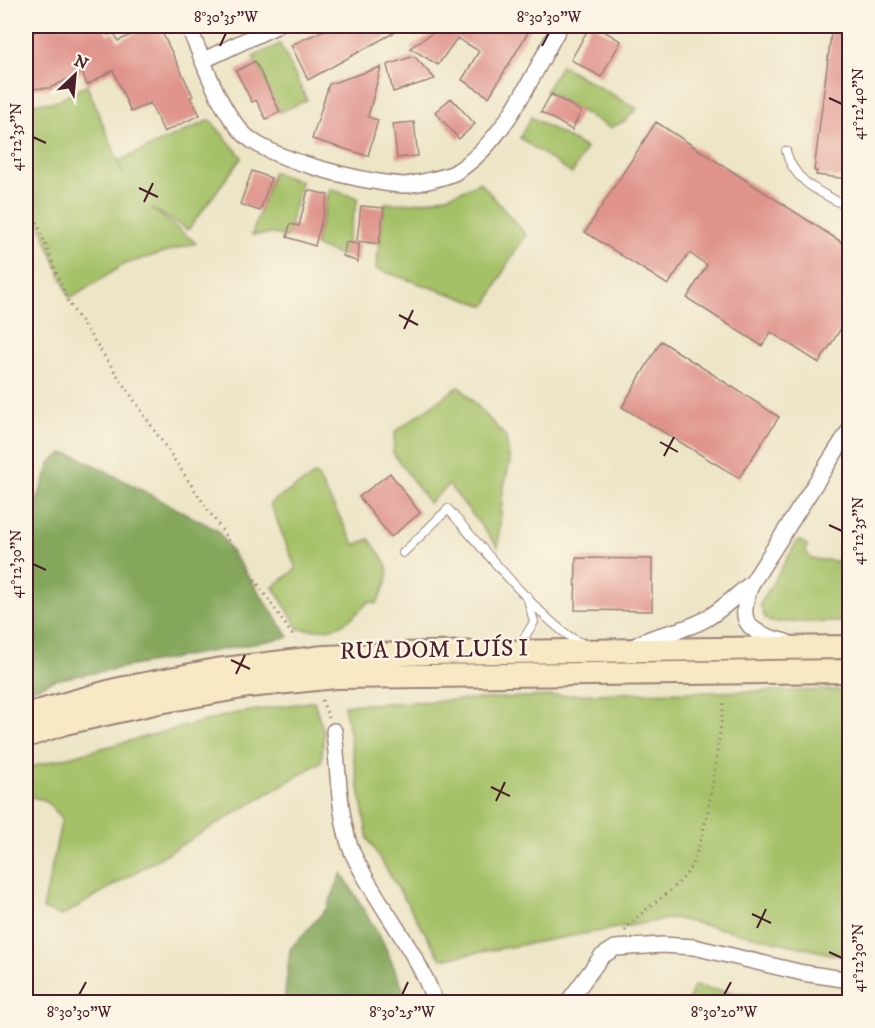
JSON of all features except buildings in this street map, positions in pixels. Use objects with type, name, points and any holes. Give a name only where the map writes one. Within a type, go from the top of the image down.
[{"type":"main road","name":"RUA DOM LUÍS I","points":[[26,715],[115,690],[216,670],[324,657],[513,651],[849,647]]},
{"type":"main road","name":"RUA DOM LUÍS I","points":[[26,736],[65,723],[154,703],[248,686],[336,677],[849,671]]},
{"type":"street","points":[[188,26],[230,115],[244,134],[267,150],[348,176],[405,185],[455,173],[497,135],[560,26]]},
{"type":"street","points":[[204,60],[276,26]]},
{"type":"street","points":[[808,648],[755,633],[746,621],[743,605],[752,584],[849,429]]},
{"type":"street","points":[[629,650],[646,638],[678,631],[705,619],[752,584]]},
{"type":"street","points":[[334,731],[345,824],[352,852],[425,974],[435,1002]]},
{"type":"street","points":[[568,1002],[595,964],[615,948],[662,945],[694,947],[803,973],[849,980]]},
{"type":"lane","points":[[786,150],[789,165],[803,182],[849,208]]},
{"type":"lane","points":[[403,553],[448,509],[526,595],[573,640],[604,650]]},
{"type":"lane","points":[[513,651],[522,645],[534,622],[526,595]]},
{"type":"path","points":[[26,194],[68,302],[295,639]]},
{"type":"path","points":[[615,948],[627,928],[670,893],[689,870],[700,839],[709,800],[724,701]]},
{"type":"green space","points":[[280,44],[307,100],[280,112],[253,57]]},
{"type":"green space","points":[[561,65],[637,109],[625,121],[610,128],[546,91]]},
{"type":"green space","points":[[87,85],[124,176],[119,161],[210,120],[242,157],[188,230],[151,208],[196,243],[125,264],[70,299],[26,189],[26,104],[56,102]]},
{"type":"green space","points":[[531,117],[586,148],[572,174],[520,138]]},
{"type":"green space","points":[[273,172],[301,182],[287,237],[273,234],[252,235]]},
{"type":"green space","points":[[480,182],[526,235],[509,261],[486,306],[376,269],[385,203],[434,200]]},
{"type":"green space","points":[[330,189],[358,198],[343,256],[315,246]]},
{"type":"green space","points":[[459,386],[506,437],[510,462],[503,490],[498,547],[449,485],[429,503],[393,453],[395,432]]},
{"type":"green space","points":[[63,453],[77,456],[217,530],[289,637],[55,680],[26,692],[26,520],[34,510],[50,463]]},
{"type":"green space","points":[[316,474],[355,545],[369,539],[388,570],[386,584],[376,604],[369,601],[346,622],[322,630],[299,629],[273,587],[296,569],[270,503]]},
{"type":"green space","points":[[798,540],[807,545],[806,552],[812,559],[849,562],[849,622],[771,622],[765,618],[760,604]]},
{"type":"green space","points":[[849,690],[849,955],[835,955],[674,918],[441,959],[368,839],[344,705],[618,693]]},
{"type":"green space","points":[[314,701],[324,733],[321,762],[62,916],[43,909],[62,818],[45,800],[26,796],[26,768],[232,714]]},
{"type":"green space","points":[[342,873],[383,942],[409,1002],[284,1002],[290,949],[327,908]]},
{"type":"green space","points":[[694,986],[789,1002],[688,1002]]}]
